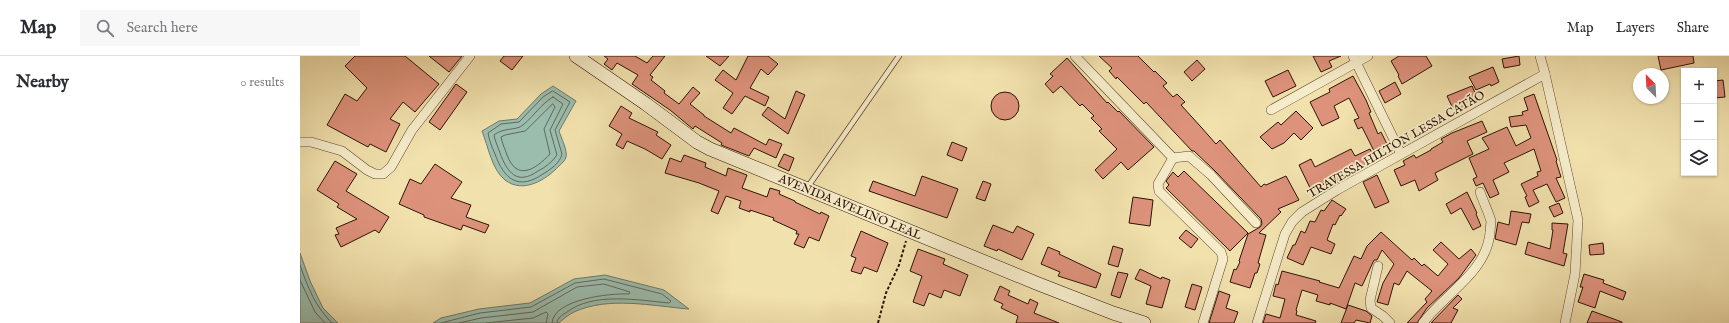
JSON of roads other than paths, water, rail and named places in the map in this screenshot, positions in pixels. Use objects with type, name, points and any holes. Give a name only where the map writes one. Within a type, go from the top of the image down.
[{"type":"main road","name":"AVENIDA AVELINO LEAL","points":[[576,56],[646,104],[697,142],[732,159],[909,232],[1106,310],[1144,323]]},
{"type":"street","points":[[300,142],[311,142],[342,150],[367,170],[375,174],[383,174],[391,167],[412,130],[470,56]]},
{"type":"street","points":[[1075,56],[1173,158]]},
{"type":"street","points":[[1271,110],[1355,59],[1368,56]]},
{"type":"street","points":[[1540,56],[1578,220],[1575,274],[1565,323]]},
{"type":"street","points":[[1355,59],[1401,154]]},
{"type":"street","name":"TRAVESSA HILTON LESSA CATÃO","points":[[1257,323],[1285,234],[1292,222],[1302,212],[1337,190],[1545,74]]},
{"type":"street","points":[[1173,158],[1189,156],[1211,175],[1256,223]]},
{"type":"street","points":[[1173,158],[1158,184],[1159,191],[1221,252],[1223,259],[1203,323]]},
{"type":"street","points":[[1423,323],[1471,272],[1485,251],[1489,239],[1491,222],[1480,192]]},
{"type":"street","points":[[1378,266],[1370,300],[1371,308],[1390,323]]},
{"type":"lane","points":[[806,189],[899,56]]},
{"type":"water","points":[[553,86],[576,101],[559,131],[564,144],[566,158],[548,176],[534,184],[519,186],[512,184],[505,180],[497,170],[482,131],[499,121],[517,119],[541,94]]},
{"type":"water","points":[[300,253],[310,281],[323,308],[338,323],[300,323]]},
{"type":"water","points":[[605,275],[664,290],[689,309],[646,304],[616,303],[587,307],[572,313],[559,323],[433,323],[441,318],[479,309],[530,303],[574,279]]}]
